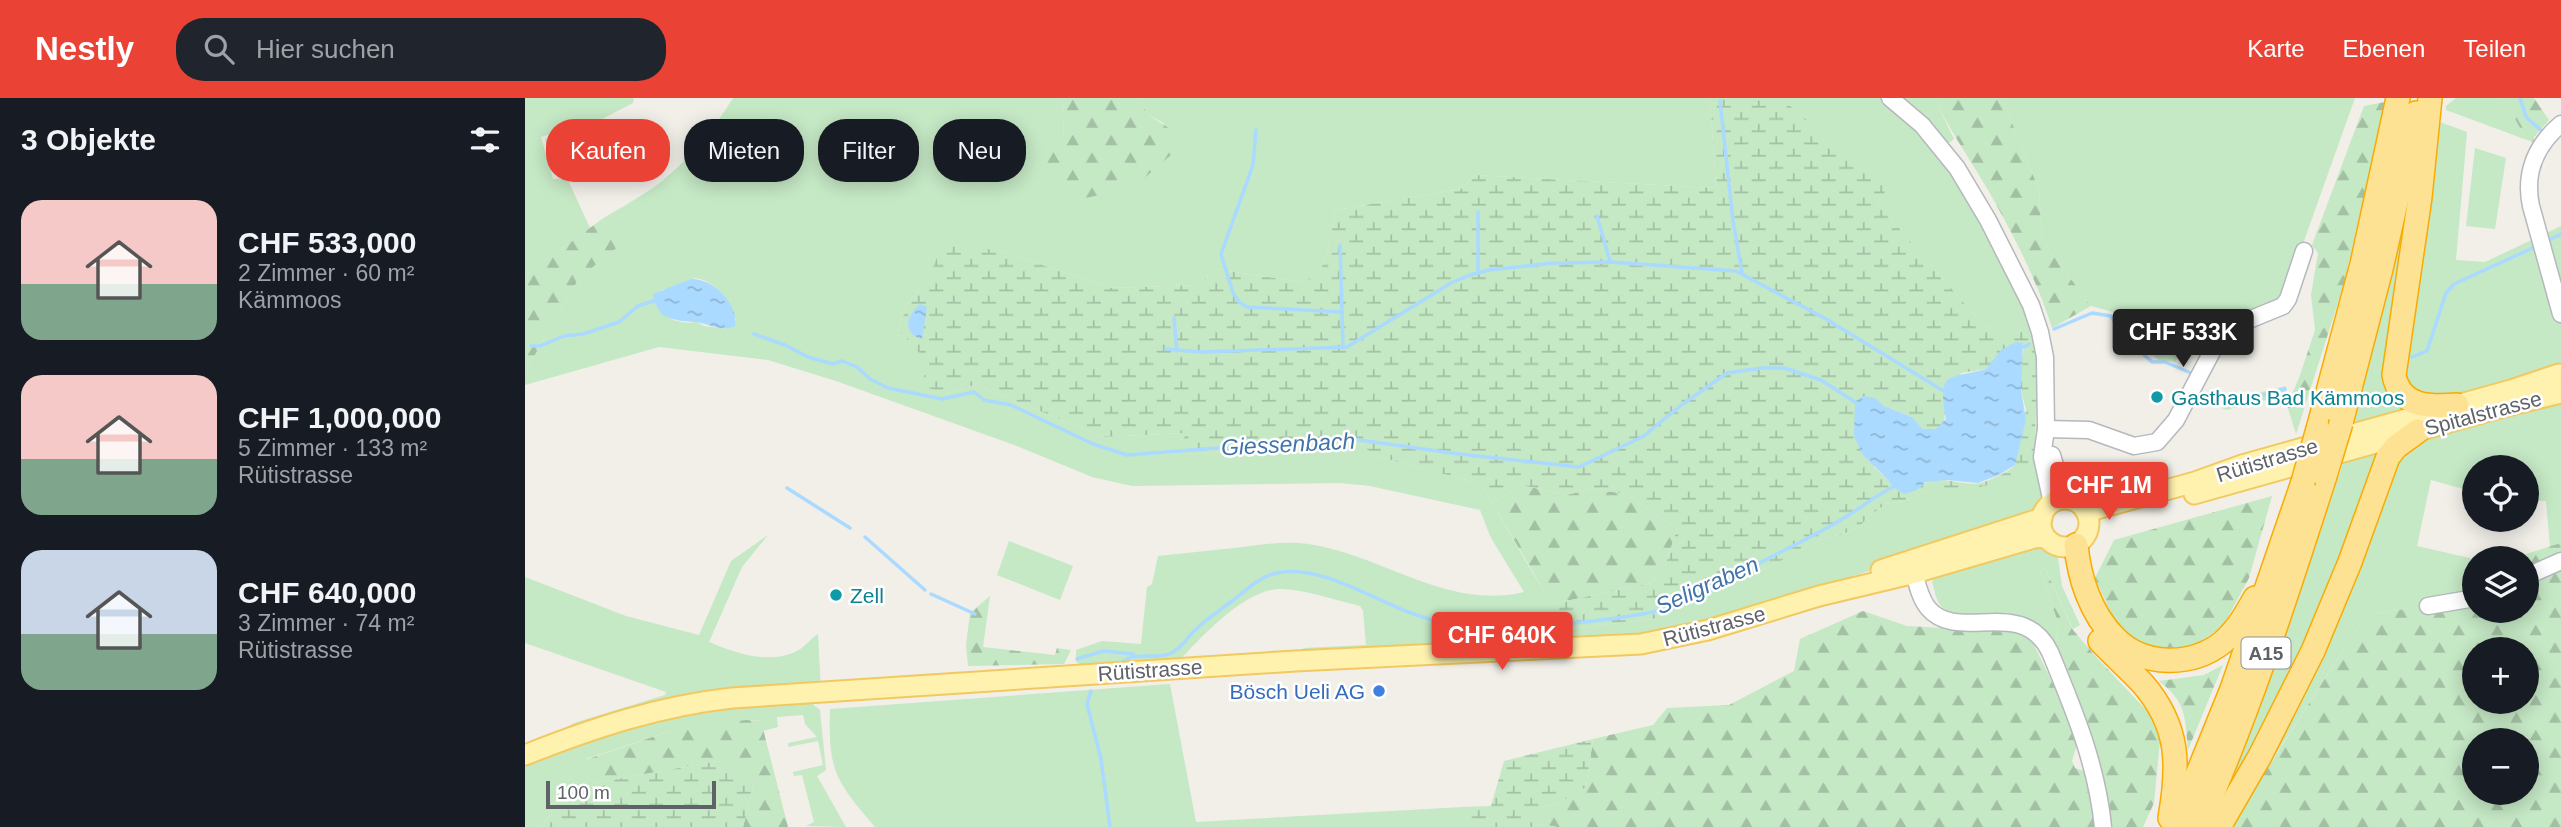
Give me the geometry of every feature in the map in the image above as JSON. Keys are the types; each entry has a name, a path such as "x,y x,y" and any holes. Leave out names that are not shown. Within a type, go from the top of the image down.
{"highway":[{"name":"A15","path":"2176,827 2232,689 2303,482 2362,264 2398,98"},
{"name":"A15","path":"2198,827 2256,682 2325,476 2381,269 2419,98"},
{"path":"2430,98 2418,211 2394,377 2400,391 2413,402 2428,407 2457,405"},
{"path":"2219,827 2260,756 2313,651 2350,562 2388,457 2410,428"},
{"path":"2056,525 2106,627 2116,639 2133,651 2153,659 2168,661 2189,659 2204,653 2230,635 2249,608 2284,539"},
{"path":"2056,525 2072,592 2083,617 2107,648 2150,694 2169,725 2175,752 2176,775 2169,827"}],"main road":[{"name":"Spitalstrasse","path":"2410,428 2457,405 2560,379"},
{"name":"Spitalstrasse","path":"2410,428 2535,398 2560,379"},
{"name":"Rütistrasse","path":"2088,518 2410,428"},
{"path":"2077,503 2088,518 2085,536 2056,525 2077,503"},
{"name":"Rütistrasse","path":"525,755 655,710 715,700 1282,662 1630,646 1708,630 1913,566 2034,538 2056,525"}],"street":[{"path":"1890,98 1922,125 1957,168 1989,220 2026,293 2043,343 2046,429 2056,525"},
{"path":"2560,125 2543,141 2532,165 2529,191 2540,237 2558,291 2561,314"},
{"path":"2046,429 2089,430 2134,446 2157,442 2176,420 2217,342 2225,333 2242,322 2277,310 2286,303 2304,251"},
{"path":"2539,571 2561,561"},
{"path":"1913,566 1926,605 1942,618 2018,624 2032,629 2043,639 2089,751 2098,788 2103,827"},
{"path":"2428,606 2462,600"}],"green space":[{"path":"525,98 634,98 633,103 601,119 546,119 546,135 541,137 546,154 546,182 569,182 590,228 525,276"},
{"path":"733,98 1062,98 1064,138 1165,124 1149,115 1136,98 1710,98 1716,188 1475,175 1461,189 1336,210 1326,257 1318,275 1300,282 1216,269 1198,285 1111,288 1000,251 930,275 908,304 898,329 923,356 946,393 975,385 1104,437 1185,433 1186,455 1357,442 1376,456 1481,484 1568,629 1653,619 1769,567 1827,537 1841,535 1859,527 1886,504 1903,501 1933,489 1972,489 2037,457 2045,498 2038,513 1778,602 1641,639 1304,652 1303,648 1366,645 1363,611 1360,606 1296,590 1278,589 1265,592 1237,606 1178,662 1080,665 1076,661 1076,650 1102,641 1141,644 1147,587 1152,584 1158,556 1300,543 1362,558 1415,579 1468,594 1496,596 1524,592 1491,538 1480,510 1370,486 1340,483 1132,486 1092,477 1017,446 836,381 768,360 659,347 525,385 525,372 579,278 618,246 602,219 661,182 670,182 670,174 684,161 684,182 804,182 804,119 719,119","holes":["695,278 710,283 726,299 736,320 725,329 704,326 697,322 673,320 656,305 661,290"]},
{"path":"1062,98 1136,98 1149,115 1173,131 1171,155 1134,187 1077,200 1034,168 1064,138"},
{"path":"1710,98 1743,98 1790,106 1888,188 1877,203 1982,324 2007,331 2030,320 2038,363 2037,457 2011,479 1972,489 1933,489 1903,501 1886,504 1859,527 1841,535 1827,537 1769,567 1653,619 1568,629 1552,604 1651,583 1664,570 1677,529 1627,494 1591,489 1566,495 1522,485 1492,503 1481,484 1376,456 1357,442 1186,455 1184,433 1104,437 975,385 946,393 925,387 922,356 898,329 908,304 930,275 943,242 1000,251 1111,288 1198,285 1216,269 1300,282 1318,275 1326,257 1336,210 1461,189 1475,175 1716,188","holes":["2008,346 2024,347 2021,390 2026,410 2015,465 2012,468 1980,483 1938,480 1923,484 1917,490 1893,487 1874,467 1874,398 1884,406 1912,417 1923,429 1937,429 1944,423 1945,411 1961,373 1986,369"]},
{"path":"1743,98 1882,98 1906,117 1964,188 2030,320 2007,331 1982,324 1877,203 1887,188"},
{"path":"1890,98 1944,98 1938,106 1954,139 1942,148"},
{"path":"1944,98 2002,98 2039,190 2042,240 2091,306 2052,328 2032,275 2015,240 1938,106"},
{"path":"2002,98 2355,98 2283,300 2247,316 2230,314 2205,343 2182,331 2178,337 2186,342 2175,362 2158,360 2113,312 2091,306 2042,240 2039,190"},
{"path":"2456,98 2503,98 2527,140 2446,110 2446,106"},
{"path":"2503,98 2534,98 2549,120 2534,137 2533,142 2527,140"},
{"path":"2385,102 2344,284 2296,434 2287,405 2315,330 2311,295 2318,253 2312,245 2364,106"},
{"path":"2437,121 2467,132 2456,260 2485,262 2561,226 2561,543 2550,547 2546,501 2539,501 2539,455 2462,455 2462,489 2431,480 2417,546 2462,556 2462,600 2374,614 2360,624 2237,815 2232,780 2341,470 2407,211"},
{"path":"2475,148 2506,158 2495,229 2466,226"},
{"path":"602,219 619,246 579,278 525,372 525,276"},
{"path":"2286,386 2286,395 2226,410 2222,408 2225,394 2254,394"},
{"path":"1522,485 1566,495 1591,489 1627,494 1677,529 1664,570 1651,583 1552,604 1492,503"},
{"path":"2272,496 2249,578 2223,626 2194,646 2165,651 2136,640 2116,624 2095,578 2114,540"},
{"path":"768,535 742,567 709,642 752,656 775,657 797,651 818,634 821,692 732,698 547,739 574,723 665,695 666,692 525,643 525,577 626,616 699,635 731,561"},
{"path":"1009,541 1073,566 1060,600 997,575"},
{"path":"2561,543 2561,827 2230,827 2360,624 2374,614 2462,600 2462,623 2539,623 2539,550"},
{"path":"2044,544 2058,558 2062,586 2080,625 2073,629 2045,568 2040,571 2058,622 2057,646 2040,627 2029,622 2006,616 1954,613 1942,607 1938,601 1932,582 1935,575"},
{"path":"2045,568 2073,630 2149,713 2160,741 2154,803 2143,827 2110,827 2105,782 2092,738 2057,646 2058,622 2040,571"},
{"path":"990,596 983,647 1055,655 1057,648 1071,650 1064,664 968,666 966,645 970,613"},
{"path":"1863,611 1907,626 2014,632 2030,637 2079,737 2072,761 2075,768 2090,773 2098,827 1557,827 1540,824 1536,814 1543,807 1559,803 1586,787 1593,739 1653,725 1667,708 1729,705 1794,671 1800,639"},
{"path":"2223,665 2188,750 2183,711 2175,696 2159,681 2204,675"},
{"path":"1170,684 1196,822 1463,807 1463,827 875,827 843,786 833,762 830,709"},
{"path":"810,702 820,710 826,770 817,776 846,827 806,826 814,822 802,775 794,776 793,772 823,765 818,741 788,747 788,743 817,737 805,724 803,715 777,717 778,727 763,731 761,721 751,720 670,731 586,759 595,783 564,796 541,827 525,827 525,762 620,726 716,706"},
{"path":"746,720 761,721 788,827 743,827 755,781 718,761 595,783 585,760 670,731"},
{"path":"1593,739 1586,787 1559,803 1543,807 1537,814 1540,824 1557,827 1463,827 1463,807 1491,806 1504,761"},
{"path":"718,761 755,781 743,827 541,827 564,796 595,783"}],"water":[{"path":"691,279 708,283 723,294 733,309 735,326 719,328 661,314 653,294"},
{"path":"920,304 927,307 922,339 911,333 908,323"},
{"path":"2016,342 2023,343 2021,390 2026,420 2015,465 1978,483 1947,480 1926,482 1917,490 1904,494 1893,487 1862,454 1854,436 1855,402 1863,396 1875,398 1884,406 1912,417 1923,429 1936,429 1946,419 1943,392 1948,380 1986,369 2001,350"}],"waterway":[{"path":"2520,98 2526,117 2543,132"},
{"path":"1720,101 1733,221 1742,273"},
{"path":"1256,130 1253,165 1221,254 1233,293 1240,303 1247,307 1342,312 1343,348"},
{"path":"1478,212 1478,273"},
{"path":"1597,216 1610,261"},
{"name":"Giessenbach","path":"2547,241 2561,234"},
{"path":"1340,245 1342,312"},
{"name":"Giessenbach","path":"2412,357 2427,351 2446,293 2454,284 2537,246"},
{"path":"1166,349 1201,352 1347,347 1451,283 1470,275 1489,270 1553,263 1610,262 1736,271 1826,319 1942,390"},
{"name":"Giessenbach","path":"531,346 540,346 564,336 583,334 619,322 638,306 654,301"},
{"name":"Giessenbach","path":"2054,329 2092,313 2111,316 2123,336 2152,362 2165,362 2191,373"},
{"path":"1174,318 1177,351"},
{"name":"Giessenbach","path":"754,334 808,357 833,364 842,361 857,367 870,379 888,388 942,399 974,392 984,400 1011,405 1093,444 1127,455 1345,438 1579,467 1644,436 1680,406 1727,373 1784,368 1821,380 1855,402"},
{"name":"Giessenbach","path":"2024,347 2029,344"},
{"name":"Giessenbach","path":"2226,401 2241,401 2285,389"},
{"name":"Seligraben","path":"1121,663 1134,657 1170,654 1203,623 1263,578 1276,573 1296,571 1336,581 1418,616 1460,624 1540,625 1643,614 1676,605 1708,591 1826,529 1893,487"},
{"path":"787,488 850,528"},
{"path":"865,537 925,590"},
{"path":"931,594 975,614"},
{"path":"1077,659 1103,651 1133,654"},
{"name":"Seligraben","path":"1091,691 1087,704 1101,759 1110,827"}],"place":[{"name":"Gasthaus Bad Kämmoos","path":"2157,397"},
{"name":"Zell","path":"836,595"},
{"name":"Bösch Ueli AG","path":"1379,691"}]}
